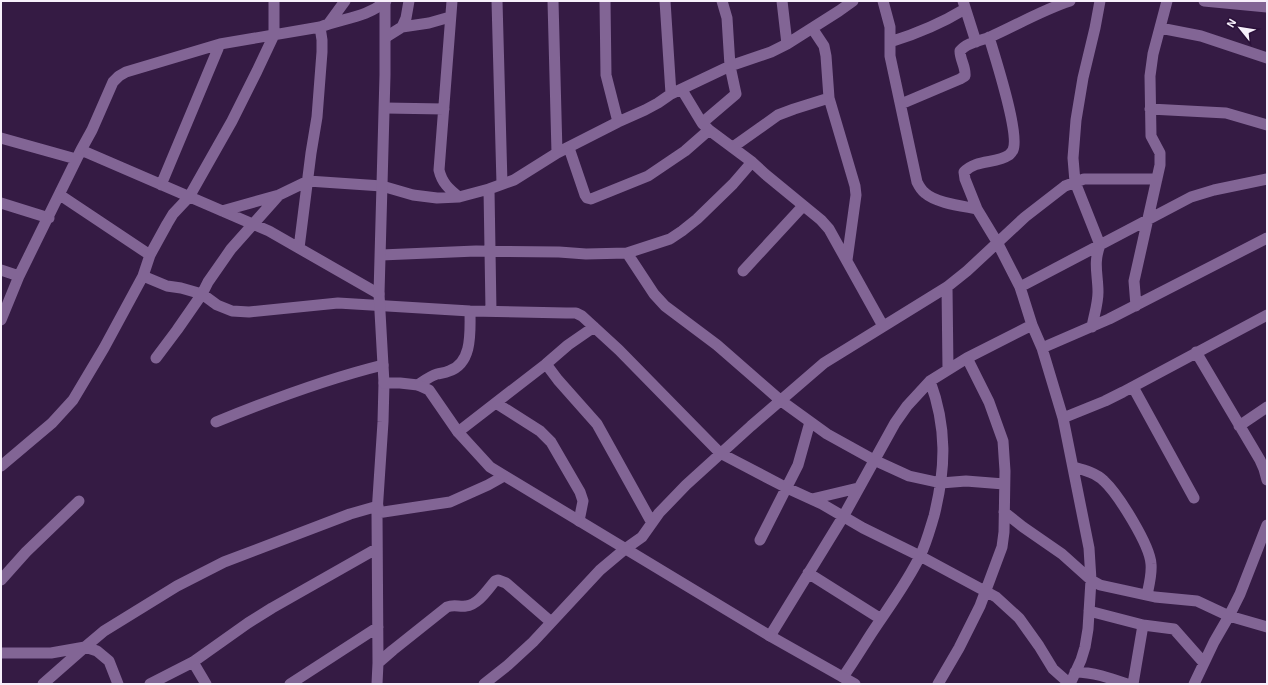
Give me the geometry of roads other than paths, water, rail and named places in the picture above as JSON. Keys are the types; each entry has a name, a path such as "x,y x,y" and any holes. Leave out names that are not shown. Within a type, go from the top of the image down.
{"street":[{"path":"1,466 52,423 73,400 104,348 143,276 150,255 173,214 190,197 232,122 274,34 274,1"},
{"path":"299,248 317,117 322,40 325,25 345,1"},
{"path":"1,320 19,276 49,218 114,82 119,76 136,68 220,44 325,25 354,18 377,8 385,1"},
{"path":"377,684 378,627 376,549 384,383 380,299 385,108 385,1"},
{"path":"402,28 406,18 409,1"},
{"path":"452,1 438,170 441,179 448,188 460,197"},
{"path":"497,1 502,184"},
{"path":"553,1 557,154"},
{"path":"605,1 606,75 618,122"},
{"path":"665,1 671,94"},
{"path":"569,148 585,195 587,198 591,199 648,176 685,151 736,94 730,66 726,18 722,1"},
{"path":"782,1 787,44"},
{"path":"222,211 279,194 308,181 382,186 413,194 437,198 460,197 489,189 514,180 557,154 618,122 645,110 671,94 730,66 765,54 787,44 839,12 853,1"},
{"path":"883,1 890,27 890,56 917,182 923,192 931,198 963,207 977,209"},
{"path":"901,104 965,76 966,71 960,55 960,52 964,47 1070,1"},
{"path":"1092,327 1098,295 1096,260 1100,245 1075,182 1073,158 1076,120 1083,78 1100,1"},
{"path":"1136,306 1134,281 1160,165 1160,153 1151,136 1150,76 1153,54 1167,1"},
{"path":"1204,1 1267,7"},
{"path":"890,42 922,31 956,15 964,5"},
{"path":"964,5 976,42"},
{"path":"386,37 402,28 450,17"},
{"path":"812,28 824,46 829,98 856,190 856,200 847,260"},
{"path":"1160,28 1201,36 1267,58"},
{"path":"143,276 167,286 202,294 217,305 232,310 249,312 380,299 470,311 576,314 587,320 619,350 720,453 787,488 812,499 863,528 986,590 1002,602 1019,618 1053,669 1070,684 1085,647 1091,580 1089,548 1063,418 1042,348 1032,325 1020,287 997,242 977,209 964,172 968,168 981,163 1005,157 1014,149 1014,138 1008,100 989,37"},
{"path":"161,185 220,44"},
{"path":"682,90 706,127 752,162 764,174 821,220 829,229 883,326"},
{"path":"733,147 778,115 829,98"},
{"path":"385,108 444,109"},
{"path":"1150,109 1226,113 1267,125"},
{"path":"1,138 79,155 190,197 252,225 269,231 380,299"},
{"path":"381,255 476,251 529,251 608,254 627,253 670,238 682,231 697,219 733,184 752,162"},
{"path":"484,684 533,642 600,570 642,537 667,503 720,453 824,363 947,287 979,260 997,242 1065,186 1084,179 1157,180"},
{"path":"1020,287 1191,197 1267,179"},
{"path":"489,189 491,311"},
{"path":"156,358 202,294 204,288 224,259 279,194"},
{"path":"60,195 150,255"},
{"path":"1,203 49,218"},
{"path":"743,271 803,206"},
{"path":"1042,348 1092,327 1136,306 1267,238"},
{"path":"627,253 654,294 665,306 717,345 780,400 827,434 874,460 908,476 941,483 966,481 1004,484"},
{"path":"1,270 19,276"},
{"path":"947,287 948,370"},
{"path":"418,385 436,374 450,371 458,366 464,358 469,348 471,337 470,311"},
{"path":"1063,418 1105,401 1133,387 1267,315"},
{"path":"770,636 843,517 874,460 907,406 930,381 967,358 1032,325"},
{"path":"458,432 546,364 568,345 594,327"},
{"path":"1196,352 1260,460 1267,480"},
{"path":"937,683 972,624 1002,547 1004,532 1005,455 1003,441 989,402 967,358"},
{"path":"546,364 558,380 597,424 652,523"},
{"path":"216,422 307,387 383,366"},
{"path":"843,677 920,556 930,528 941,483 943,462 940,409 930,381"},
{"path":"384,383 418,385 429,390 458,432 490,467 770,636 855,684"},
{"path":"1133,387 1194,498"},
{"path":"496,403 540,431 551,442 580,492 583,501 579,521"},
{"path":"1240,426 1267,407"},
{"path":"760,540 798,465 810,422"},
{"path":"488,485 490,467"},
{"path":"1073,467 1090,472 1104,482 1116,496 1133,521 1148,552 1151,563 1151,576 1146,595"},
{"path":"43,684 104,631 177,586 224,562 350,514 450,502 504,476"},
{"path":"812,499 858,488"},
{"path":"1,580 26,552 79,500"},
{"path":"1004,512 1062,554 1091,580 1104,586 1146,595 1197,601 1229,616 1267,627"},
{"path":"1194,684 1214,642 1229,616 1267,525"},
{"path":"150,684 192,662 272,608 376,549"},
{"path":"808,573 881,619"},
{"path":"378,663 448,607 452,605 464,606 472,604 495,581 498,580 506,583 551,622"},
{"path":"1089,611 1143,625 1174,630 1204,663"},
{"path":"1133,684 1143,625"},
{"path":"290,684 378,627"},
{"path":"1,653 51,654 85,647 98,651 109,660 118,684"},
{"path":"192,662 206,684"},
{"path":"1075,672 1109,677 1127,684"}]}
